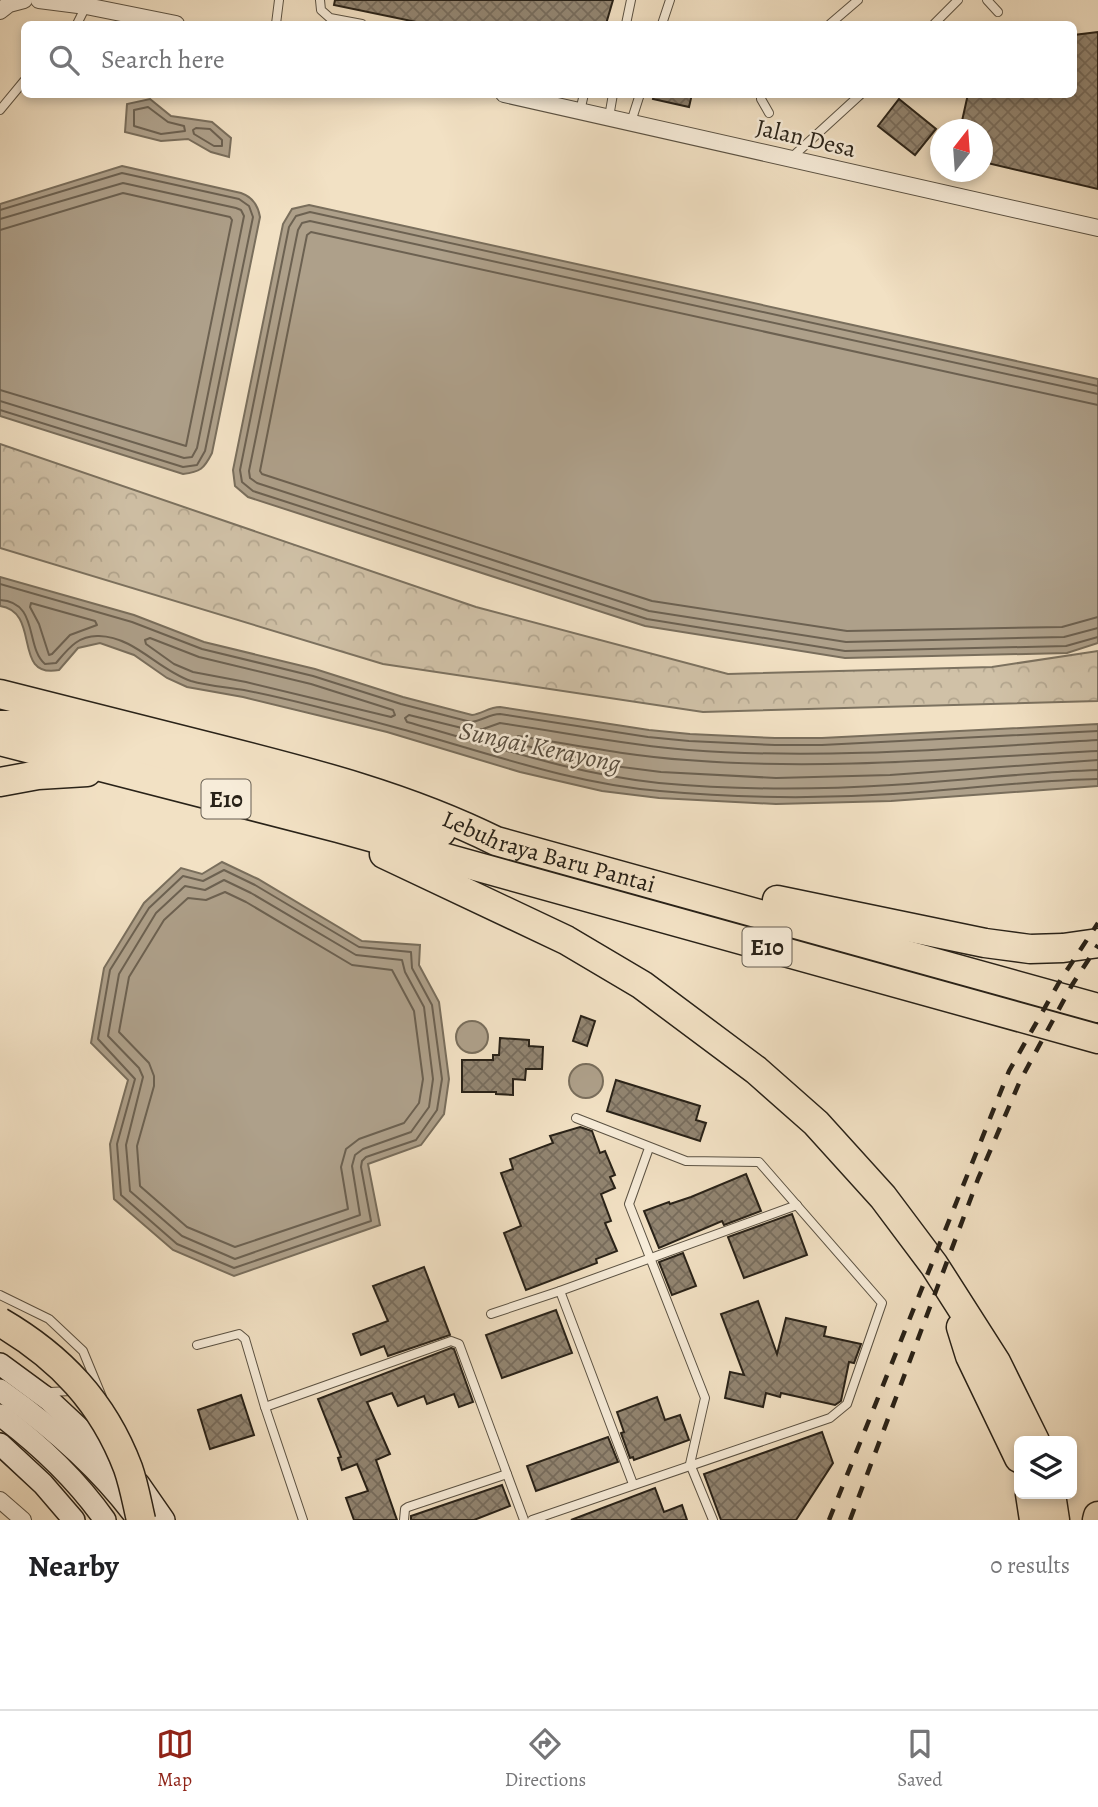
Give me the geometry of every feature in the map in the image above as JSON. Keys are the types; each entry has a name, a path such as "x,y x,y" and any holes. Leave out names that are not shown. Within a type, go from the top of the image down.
{"highway":[{"name":"Lebuhraya Baru Pantai","path":"0,694 372,790 450,818 495,841 1089,1005"},
{"path":"0,725 45,728 456,836 495,841"},
{"name":"E10","path":"0,741 338,828 1098,1039"},
{"path":"0,782 38,775 114,771"},
{"path":"338,828 391,858 566,940 642,985 755,1070 816,1123 883,1198 949,1289 996,1363 1032,1436"},
{"path":"684,893 732,890 985,943 1052,948 1098,943"},
{"path":"949,1289 970,1356 1014,1448"},
{"path":"0,1322 32,1340 60,1364 90,1398 108,1424 128,1469 140,1520"},
{"path":"1031,1499 1034,1520"},
{"path":"1052,1499 1055,1520"}],"main road":[{"path":"0,1364 59,1409 139,1484 164,1520"},
{"path":"0,1390 55,1432 103,1478 140,1520"},
{"path":"0,1415 56,1462 89,1497 105,1520"},
{"path":"0,1444 43,1484 74,1520"}],"street":[{"path":"0,11 18,0 24,0"},
{"path":"39,0 161,21"},
{"name":"Jalan Desa","path":"522,98 1098,228"},
{"path":"0,1500 23,1520"}],"lane":[{"path":"276,21 279,0"},
{"path":"320,0 321,10 330,18 346,21"},
{"path":"627,21 631,0"},
{"path":"663,21 670,0"},
{"path":"834,21 858,0"},
{"path":"937,21 958,0"},
{"path":"987,0 998,12"},
{"path":"78,21 86,6"},
{"path":"0,110 21,84"},
{"path":"580,111 583,98"},
{"path":"609,117 613,98"},
{"path":"631,122 639,98"},
{"path":"761,98 769,113"},
{"path":"791,158 857,98"},
{"path":"532,1520 830,1418 847,1404 882,1303 759,1162 686,1161 576,1118"},
{"path":"649,1148 629,1204 705,1398 690,1464 713,1520"},
{"path":"491,1314 797,1205"},
{"path":"560,1291 633,1484"},
{"path":"0,1295 49,1319 83,1350 139,1484"},
{"path":"197,1345 239,1334 245,1339 303,1520"},
{"path":"265,1407 451,1341 459,1344 524,1520"},
{"path":"21,1378 50,1392 71,1391 85,1376 88,1365"},
{"path":"404,1520 405,1509 408,1507 507,1474"}],"green space":[{"path":"0,444 476,607 728,674 992,667 1098,651 1098,701 703,712 383,664 0,548"}],"water":[{"path":"150,99 171,116 212,122 231,138 229,157 211,152 188,139 161,141 125,132 127,104"},
{"path":"122,166 241,193 252,199 260,217 212,453 204,466 194,472 183,474 0,416 0,204"},
{"path":"309,205 1098,379 1098,643 1067,653 845,658 645,626 248,497 235,486 233,470 283,224 292,209"},
{"name":"Sungai Kerayong","path":"0,577 134,615 204,642 315,669 403,697 472,715 500,707 649,730 775,738 1098,724 1098,786 891,801 776,804 659,798 602,791 520,772 387,732 243,697 187,687 167,678 134,655 100,643 78,648 59,670 44,670 35,665 30,655 20,620 13,611 0,606"},
{"path":"222,862 258,879 362,941 420,945 419,965 439,1002 449,1079 444,1114 421,1145 368,1164 380,1225 234,1276 173,1250 114,1199 110,1144 128,1080 91,1043 104,968 144,903 181,868 202,874"},
{"path":"472,1021 483,1026 488,1037 483,1048 472,1053 461,1048 456,1037 461,1026"},
{"path":"586,1064 598,1069 603,1081 598,1093 586,1098 574,1093 569,1081 574,1069"}],"building":[{"path":"335,0 613,0 607,21 411,21 334,5"},
{"path":"1098,32 1098,189 993,164 993,119 962,119 967,98 1077,98 1077,35"},
{"path":"653,98 691,98 689,107"},
{"path":"899,99 930,124 930,136 915,155 878,126"},
{"path":"581,1016 595,1021 587,1046 573,1041"},
{"path":"500,1038 529,1040 529,1046 543,1047 542,1069 526,1069 525,1080 513,1079 513,1095 462,1092 462,1060 493,1060 493,1055 499,1055"},
{"path":"616,1080 700,1106 696,1120 706,1123 700,1141 607,1111"},
{"path":"580,1127 592,1131 600,1153 605,1151 615,1175 610,1177 615,1188 601,1194 611,1221 605,1223 617,1251 596,1259 597,1263 526,1290 504,1233 521,1226 501,1173 513,1169 510,1159 553,1143 550,1136"},
{"path":"746,1174 761,1211 724,1225 722,1221 659,1248 644,1211 691,1197"},
{"path":"792,1214 807,1255 744,1278 728,1237"},
{"path":"683,1253 696,1286 672,1295 659,1262"},
{"path":"424,1267 450,1335 388,1356 384,1346 361,1355 353,1334 388,1321 373,1286"},
{"path":"758,1301 777,1354 786,1318 826,1327 824,1336 861,1344 854,1363 849,1362 841,1401 835,1405 781,1393 780,1397 766,1393 763,1407 725,1398 730,1372 744,1375 721,1314"},
{"path":"556,1310 572,1353 502,1378 486,1335"},
{"path":"454,1349 473,1402 459,1407 454,1394 427,1404 424,1396 398,1406 392,1393 367,1402 390,1454 376,1460 397,1520 354,1520 346,1498 368,1491 357,1464 342,1470 338,1458 341,1457 318,1399"},
{"path":"241,1395 254,1435 210,1449 198,1410"},
{"path":"657,1397 665,1420 680,1415 689,1440 634,1460 633,1457 630,1458 621,1433 624,1432 617,1412"},
{"path":"822,1432 833,1463 796,1520 721,1520 704,1474"},
{"path":"608,1437 618,1462 536,1491 527,1466"},
{"path":"502,1485 510,1506 474,1520 411,1520 411,1516"},
{"path":"655,1488 664,1512 682,1505 687,1520 571,1520"}],"railway":[{"path":"829,1520 1009,1071 1061,979 1098,923"},
{"path":"850,1520 978,1179 1020,1081 1072,985 1098,945"}]}
